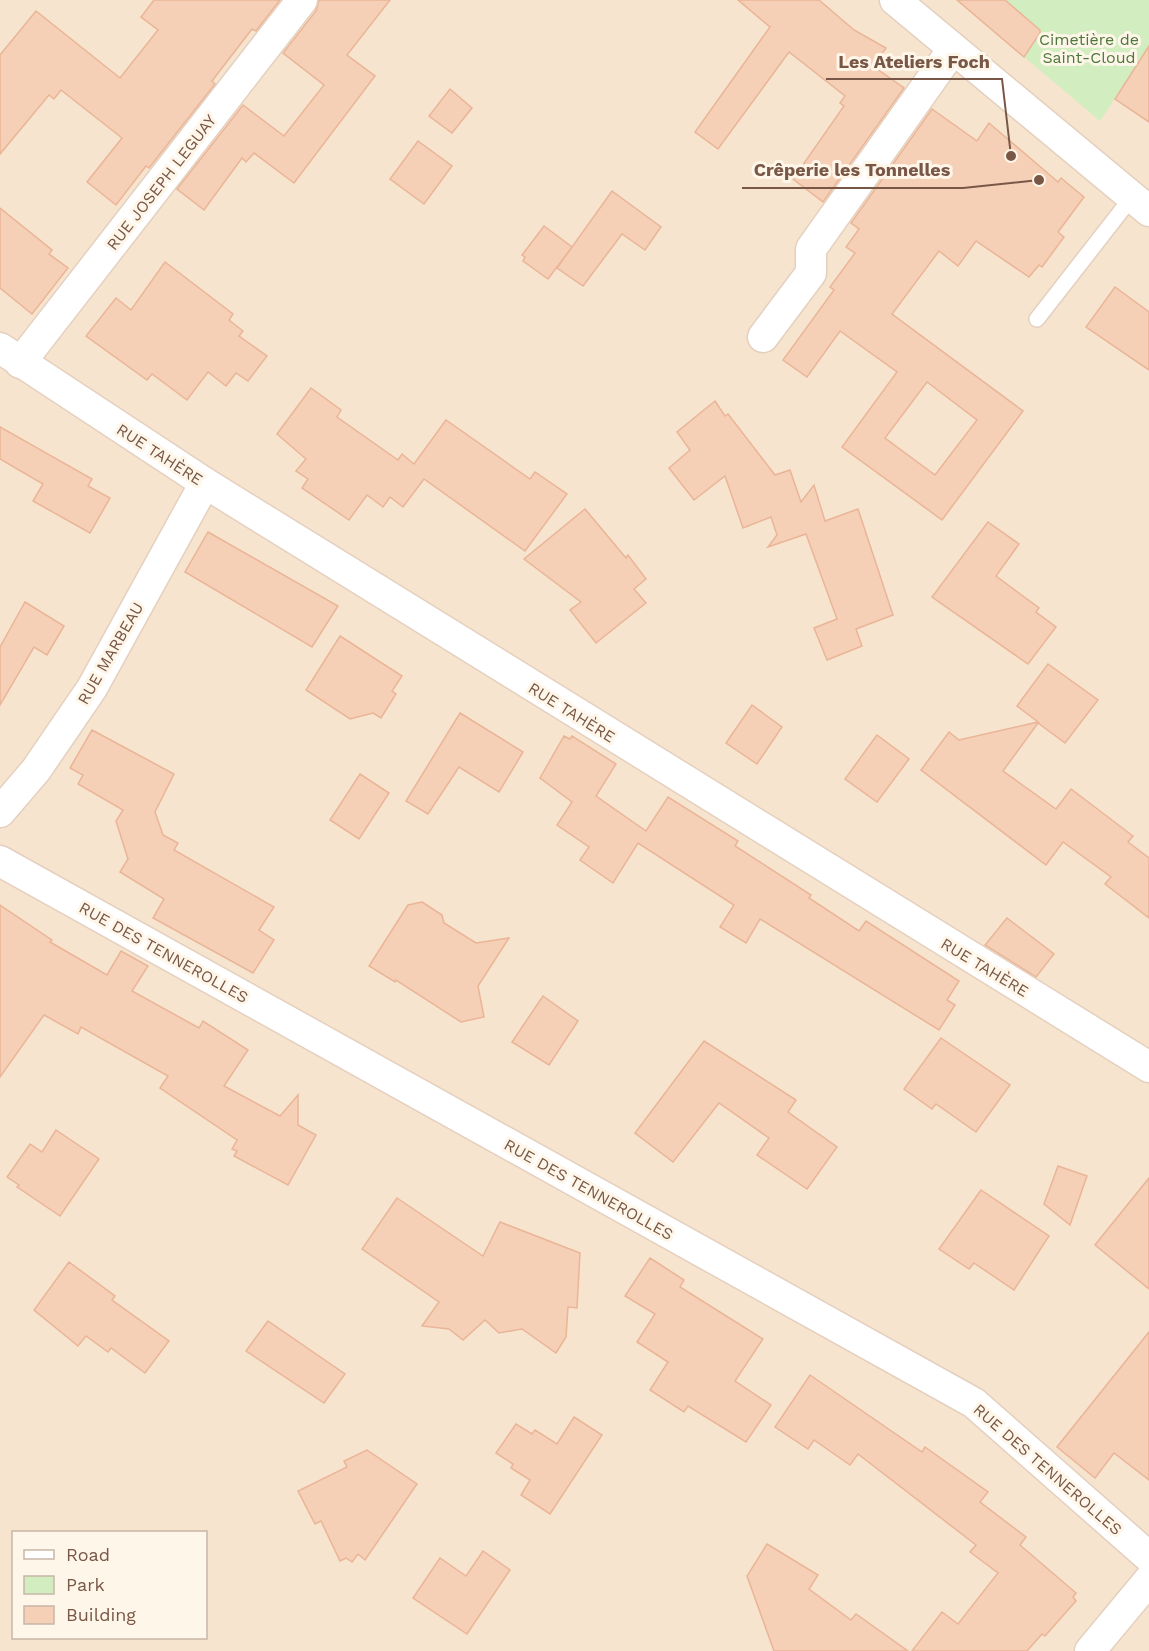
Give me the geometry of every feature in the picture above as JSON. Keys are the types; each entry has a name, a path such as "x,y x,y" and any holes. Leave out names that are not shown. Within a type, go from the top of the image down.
{"street":[{"name":"RUE JOSEPH LEGUAY","path":"10,355 302,0"},
{"path":"895,0 1140,204"},
{"path":"763,337 811,273 811,249 953,49"},
{"name":"RUE TAHÈRE","path":"10,355 205,483 1149,1067"},
{"name":"RUE MARBEAU","path":"0,812 36,770 92,688 205,483"},
{"name":"RUE DES TENNEROLLES","path":"0,861 974,1403 1149,1557"},
{"path":"1090,1651 1149,1580"}],"lane":[{"path":"1037,319 1140,204"}],"shaded area":[{"path":"0,0 1149,0 1149,1651 0,1651"}],"green space":[{"name":"Cimetière de Saint-Cloud","path":"957,0 1149,0 1149,46 1100,121"}],"building":[{"path":"154,0 280,0 256,31 252,29 212,81 215,84 149,168 146,166 116,205 87,182 122,138 61,90 54,99 49,95 0,154 0,55 36,11 120,78 158,30 141,17"},
{"path":"319,0 390,0 347,55 375,76 294,183 254,153 246,162 242,158 204,210 177,189 243,105 284,136 324,85 283,53 316,11"},
{"path":"738,0 819,0 854,30 886,48 873,66 904,88 823,202 793,179 844,106 840,103 845,96 789,52 718,149 695,132 770,27"},
{"path":"957,0 1005,0 1040,30 1040,33 1024,57"},
{"path":"1149,46 1149,122 1115,99"},
{"path":"450,89 472,108 452,133 429,116"},
{"path":"932,109 977,141 989,123 1058,182 1061,178 1084,197 1058,232 1064,237 1042,267 1039,265 1029,277 976,241 958,266 939,251 892,314 1023,411 942,520 842,447 897,372 840,331 807,377 783,360 834,290 830,287 855,253 846,247 859,229 851,223","holes":["927,382 977,420 935,475 885,438"]},
{"path":"418,141 452,166 424,204 390,179"},
{"path":"612,191 661,227 645,250 622,234 583,286 557,268"},
{"path":"0,208 52,250 49,254 68,268 32,314 0,288"},
{"path":"544,226 572,247 548,279 523,261 525,257 522,255"},
{"path":"165,262 233,314 229,320 243,331 239,336 267,356 248,381 236,373 226,386 208,372 187,400 152,374 147,380 86,336 116,298 131,310"},
{"path":"1115,287 1149,312 1149,370 1086,327"},
{"path":"311,388 341,410 337,417 398,460 402,454 414,464 446,420 530,479 535,472 567,494 525,551 424,479 403,507 390,497 383,507 367,495 349,520 302,488 308,479 296,471 306,459 277,434"},
{"path":"715,401 725,416 728,414 775,475 790,470 801,502 814,485 825,521 858,509 893,615 856,629 862,646 827,660 814,628 837,619 806,534 768,547 777,535 771,517 743,528 725,476 694,500 669,468 690,450 677,432"},
{"path":"0,427 92,479 88,486 110,498 90,533 33,501 43,484 0,459"},
{"path":"585,509 626,558 628,555 646,579 634,589 646,603 596,643 570,610 581,602 524,559"},
{"path":"988,522 1019,544 996,576 1039,608 1036,612 1056,627 1028,664 932,597"},
{"path":"208,532 338,606 312,647 185,572"},
{"path":"25,602 64,626 47,655 34,647 0,705 0,647"},
{"path":"340,636 402,676 392,691 396,694 381,718 373,713 350,719 306,690"},
{"path":"1048,664 1098,700 1065,743 1038,723 1003,771 1056,809 1071,789 1133,836 1128,842 1149,858 1149,918 1105,884 1111,877 1063,842 1046,865 921,770 949,732 959,740 1038,722 1017,706"},
{"path":"752,705 782,727 757,764 726,743"},
{"path":"460,713 523,752 499,792 459,767 428,814 406,801"},
{"path":"92,730 174,774 155,812 163,835 178,843 174,850 274,907 259,930 274,940 253,973 153,918 164,899 120,872 128,859 116,821 123,810 78,784 83,775 70,768"},
{"path":"877,735 909,759 877,802 845,779"},
{"path":"564,736 570,739 572,736 616,764 596,796 646,831 668,797 738,841 735,846 811,895 809,898 859,931 866,921 959,981 947,1000 955,1005 939,1030 760,919 746,943 720,927 734,905 638,843 613,883 580,860 589,847 557,825 572,802 540,778"},
{"path":"360,774 389,793 359,839 330,820"},
{"path":"422,902 442,915 444,923 476,943 509,938 478,986 484,1017 461,1022 396,980 395,982 369,966 408,905"},
{"path":"0,905 52,940 50,942 107,975 121,951 148,966 132,991 199,1028 203,1021 248,1050 224,1086 280,1116 298,1095 298,1125 316,1135 288,1185 234,1156 237,1151 232,1149 237,1140 160,1088 168,1076 81,1027 78,1034 44,1015 0,1077"},
{"path":"1007,918 1054,954 1036,977 985,945"},
{"path":"543,996 578,1021 549,1065 512,1042"},
{"path":"941,1038 1010,1085 976,1132 936,1104 932,1109 904,1089"},
{"path":"704,1041 796,1100 788,1112 837,1147 807,1189 757,1155 769,1138 719,1103 673,1162 635,1133"},
{"path":"56,1130 99,1159 60,1216 17,1187 19,1185 7,1177 30,1144 42,1152"},
{"path":"1058,1166 1087,1176 1070,1225 1044,1204"},
{"path":"1149,1178 1149,1289 1095,1245"},
{"path":"981,1190 1049,1236 1014,1290 974,1263 969,1269 939,1249"},
{"path":"397,1198 483,1256 500,1222 580,1253 577,1308 568,1307 566,1337 556,1353 522,1329 499,1333 485,1320 463,1340 449,1329 422,1326 439,1302 362,1249"},
{"path":"650,1258 684,1280 680,1287 763,1339 735,1381 771,1405 746,1442 688,1406 684,1412 650,1390 668,1362 637,1342 655,1314 625,1296"},
{"path":"69,1262 115,1296 112,1300 169,1341 145,1373 111,1348 108,1352 86,1336 78,1346 34,1310"},
{"path":"268,1321 345,1374 324,1403 246,1351"},
{"path":"1149,1332 1149,1480 1114,1453 1095,1478 1057,1447"},
{"path":"810,1375 922,1452 925,1447 988,1492 980,1502 1026,1537 1020,1545 1076,1593 1073,1597 1076,1601 1045,1636 1042,1634 1027,1651 912,1651 942,1612 958,1624 998,1573 970,1552 976,1545 858,1454 850,1465 814,1440 808,1449 775,1427"},
{"path":"574,1417 602,1435 550,1514 521,1495 530,1480 511,1468 513,1464 496,1453 516,1424 532,1434 535,1430 557,1444"},
{"path":"367,1450 417,1484 365,1560 358,1554 352,1562 346,1558 340,1561 321,1521 315,1524 298,1491 347,1467 344,1461"},
{"path":"767,1544 818,1575 809,1589 851,1620 856,1614 908,1651 774,1651 747,1576"},
{"path":"483,1551 510,1570 467,1634 413,1598 440,1558 466,1576"}],"place":[{"name":"Les Ateliers Foch","path":"1011,156"},
{"name":"Crêperie les Tonnelles","path":"1039,180"}]}
